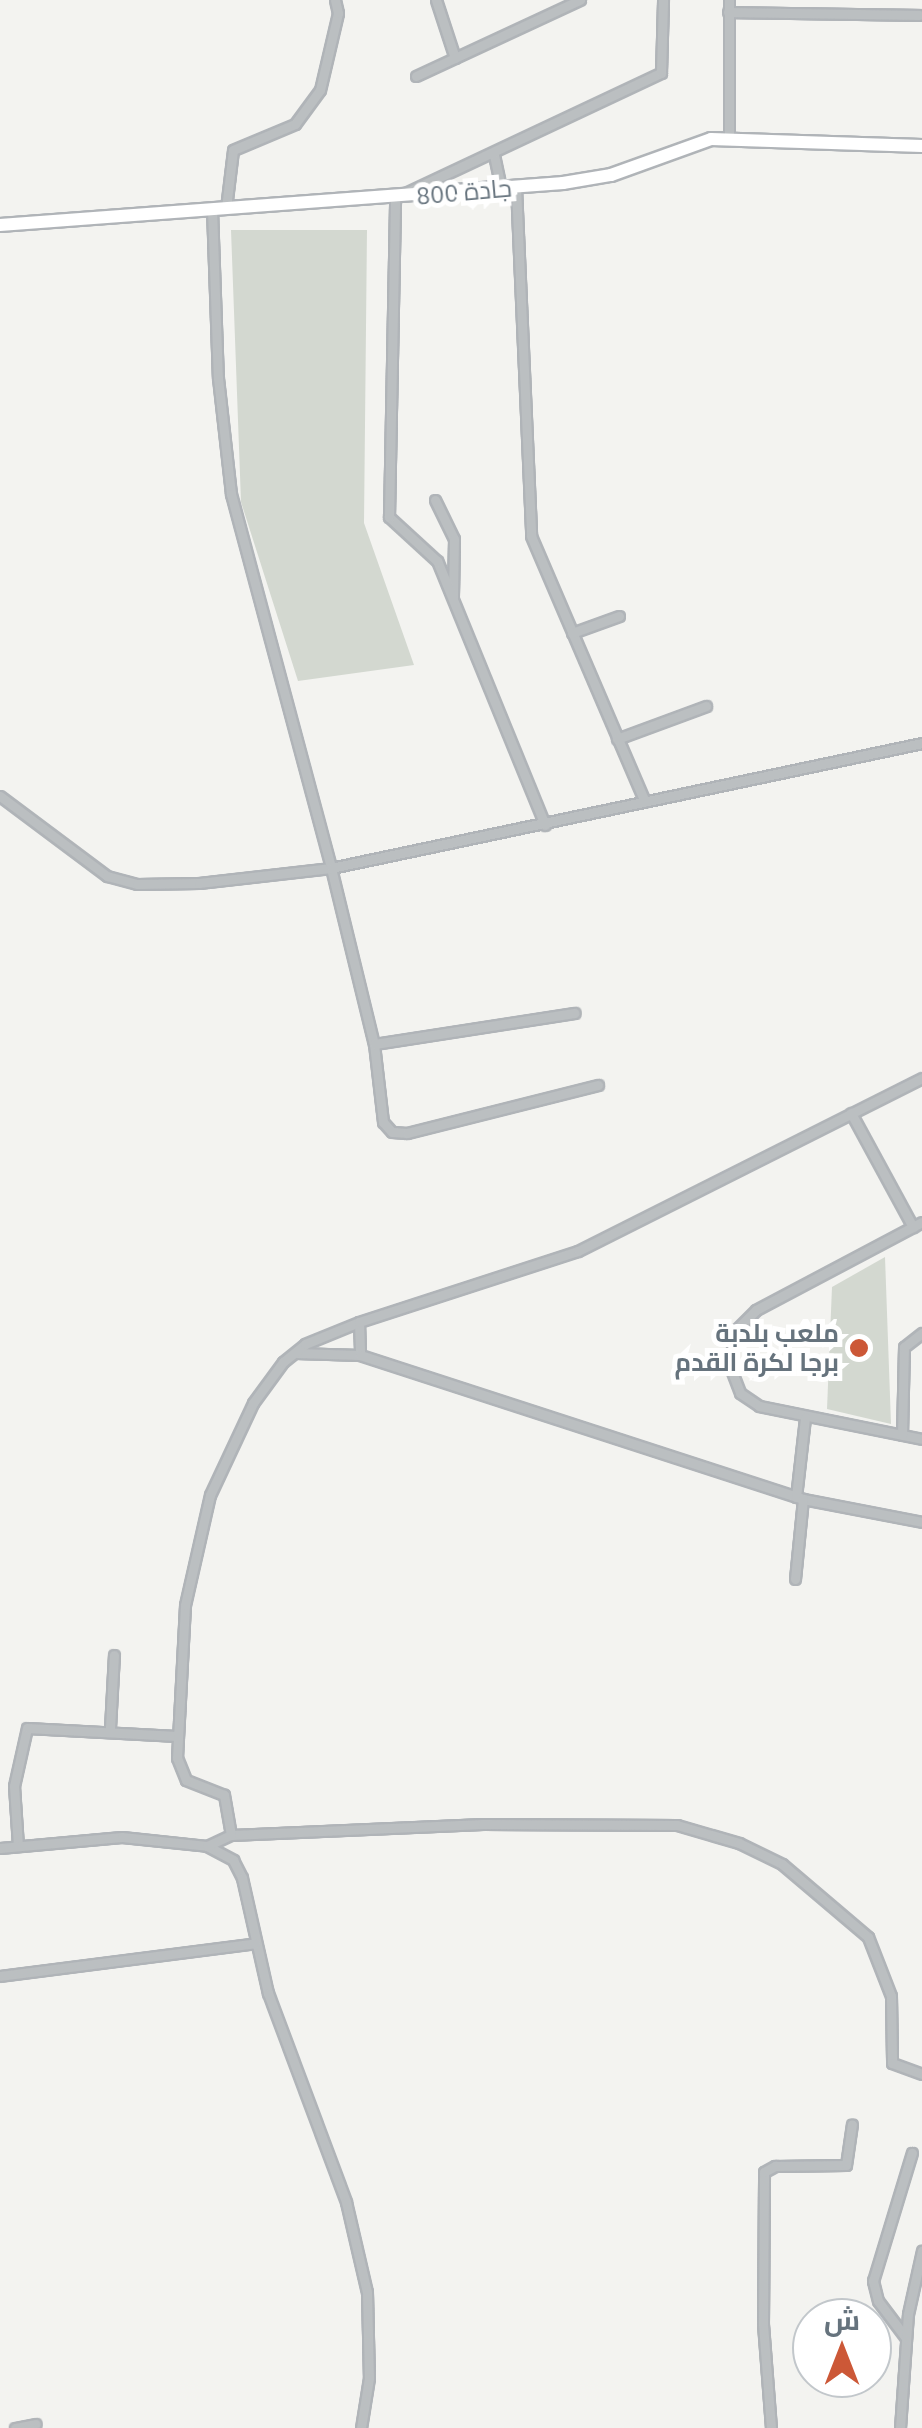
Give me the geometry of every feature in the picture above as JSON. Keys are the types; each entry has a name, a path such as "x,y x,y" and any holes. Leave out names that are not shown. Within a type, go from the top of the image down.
{"main road":[{"name":"جادة 800","path":"0,225 509,188 611,175 684,147 729,139 922,146"}],"street":[{"path":"335,0 338,13 320,90 296,124 234,150 219,208 218,378 230,494 374,1044 383,1122 396,1134 598,1085"},
{"path":"436,0 455,58"},
{"path":"416,76 580,0"},
{"path":"545,824 434,555 389,518 396,198 661,73 663,0"},
{"path":"729,0 729,139"},
{"path":"728,12 919,15"},
{"path":"494,155 509,188 531,536 644,802"},
{"path":"435,500 454,540 453,605"},
{"path":"572,634 619,616"},
{"path":"617,739 706,706"},
{"path":"0,796 62,848 129,883 199,884 331,868 922,743"},
{"path":"374,1044 575,1013"},
{"path":"231,1835 224,1796 183,1776 177,1736 185,1605 210,1495 252,1403 296,1353 359,1322 578,1251 922,1078"},
{"path":"851,1114 917,1225 756,1310 736,1330 730,1364 740,1392 759,1406 922,1438"},
{"path":"359,1322 360,1355"},
{"path":"902,1435 904,1346 922,1333"},
{"path":"296,1353 360,1355 799,1498 922,1522"},
{"path":"795,1579 805,1418"},
{"path":"110,1728 114,1654"},
{"path":"18,1846 14,1786 27,1728 110,1728 177,1736"},
{"path":"207,1846 231,1835 483,1824 677,1825 740,1843 782,1864 868,1936 891,1996 892,2063 922,2074"},
{"path":"0,1848 122,1837 207,1846 238,1869 286,2048 346,2202 364,2274 369,2378 361,2428"},
{"path":"0,1976 256,1943"},
{"path":"770,2428 763,2338 764,2172 770,2166 846,2165 852,2124"},
{"path":"906,2338 883,2310 873,2281 912,2153"},
{"path":"900,2428 906,2338 922,2251"},
{"path":"15,2428 36,2424"}],"shaded area":[{"path":"231,230 367,230 364,523 414,665 298,681 241,502"},
{"name":"ملعب بلدبة برجا لكرة القدم","path":"885,1257 891,1424 827,1409 832,1287"}],"place":[{"name":"ملعب بلدبة برجا لكرة القدم","path":"859,1348"}]}
